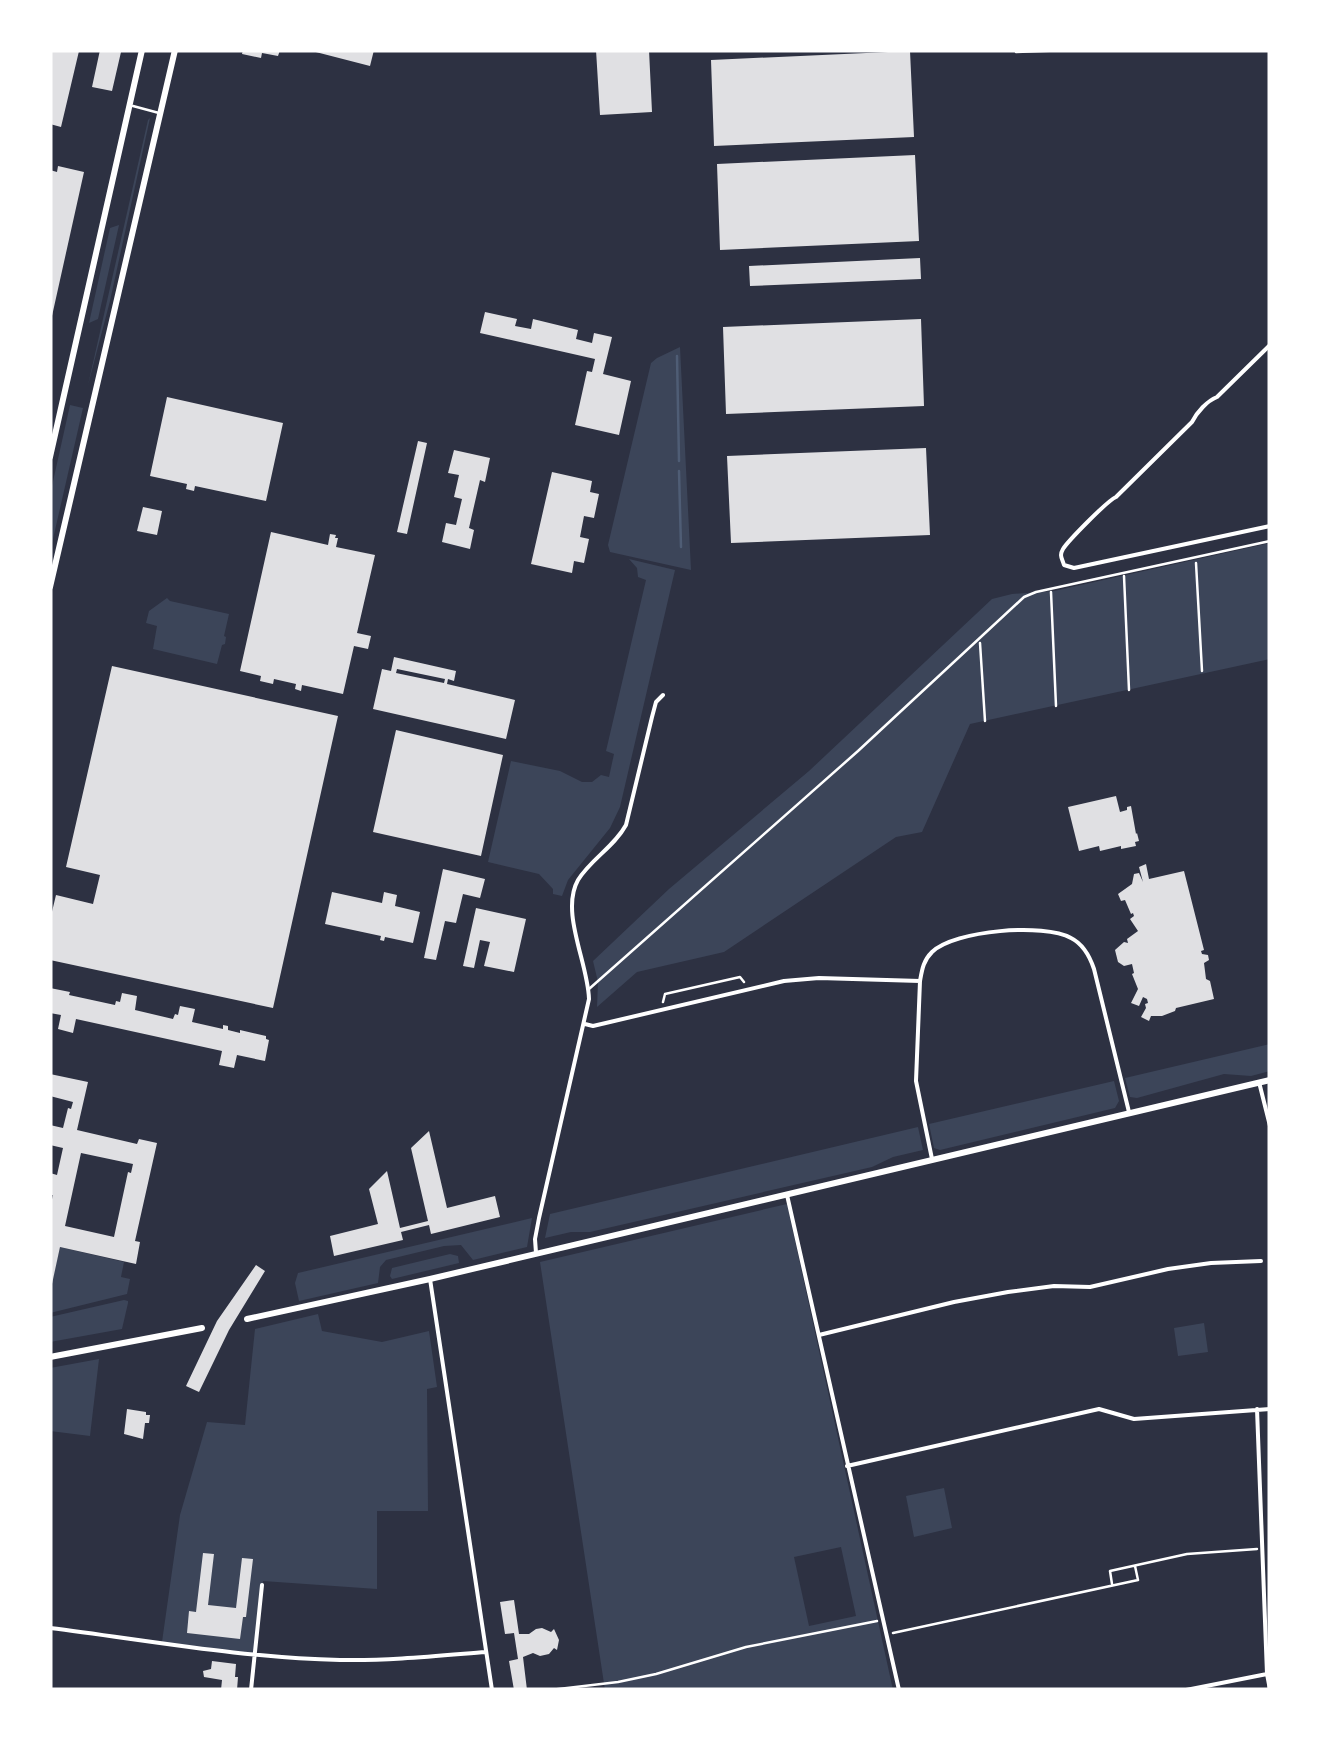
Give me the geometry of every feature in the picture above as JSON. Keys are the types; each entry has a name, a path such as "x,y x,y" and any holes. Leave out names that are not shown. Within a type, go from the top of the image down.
{"main road":[{"path":"50,457 142,50"},
{"path":"50,587 176,50"},
{"path":"247,1319 1270,1080"},
{"path":"50,1356 202,1328"}],"street":[{"path":"1270,345 1093,516 1062,550 1061,558 1064,565 1074,568 1270,526"},
{"path":"536,1254 534,1239 589,989 572,897 584,872 626,825 656,702 663,694"},
{"path":"932,1159 916,1081 922,967 931,953 965,936 1041,931 1069,936 1083,948 1094,970 1128,1112"},
{"path":"584,1024 593,1026 784,981 920,981"},
{"path":"1259,1082 1270,1126"},
{"path":"787,1194 899,1690"},
{"path":"818,1335 954,1302 1054,1286 1090,1287 1211,1263 1261,1261"},
{"path":"430,1279 492,1690"},
{"path":"847,1466 1099,1409 1134,1419 1270,1409"},
{"path":"1257,1410 1270,1685"},
{"path":"251,1690 262,1584"},
{"path":"50,1628 256,1654 337,1660 486,1652"},
{"path":"1186,1690 1267,1674"}],"lane":[{"path":"129,105 161,113"},
{"path":"589,989 858,751 1024,597 1270,540"},
{"path":"1262,1515 1270,1515"}],"path":[{"path":"1016,52 1070,50"},
{"path":"1196,557 1202,671"},
{"path":"1124,573 1129,690"},
{"path":"1051,589 1056,706"},
{"path":"980,638 984,722"},
{"path":"661,1008 666,994 740,977 748,988"},
{"path":"1113,1586 1110,1572 1187,1554 1262,1548"},
{"path":"887,1634 1138,1580 1135,1566"},
{"path":"550,1690 618,1682 746,1647 883,1620"}],"shaded area":[{"path":"148,120 110,301 88,385"},
{"path":"119,225 98,319 89,323 110,228"},
{"path":"680,347 691,570 610,552 608,545 651,363"},
{"path":"70,405 83,408 50,552 50,495"},
{"path":"1270,543 1270,659 970,724 922,832 896,837 724,952 637,972 597,1007 598,982 593,961 669,889 809,771 992,599 1054,591"},
{"path":"629,559 675,570 620,807 610,828 568,880 562,896 553,894 539,874 488,862 511,761 560,771 582,782 592,782 601,775 609,777 614,754 606,751 646,580 638,577 637,568"},
{"path":"167,598 229,614 225,644 217,664 153,649 157,626 146,623 149,611"},
{"path":"1270,1044 1270,1071 1251,1076 1224,1074 1130,1097 1125,1078"},
{"path":"1114,1081 1119,1101 1115,1108 940,1150 934,1148 929,1124"},
{"path":"918,1127 923,1150 872,1167 590,1232 545,1238 550,1214"},
{"path":"787,1204 893,1690 605,1690 540,1262","holes":["841,1547 856,1616 809,1626 794,1557"]},
{"path":"532,1218 527,1247 473,1260 461,1245 444,1246 386,1260 380,1267 378,1283 299,1301 295,1283 298,1273"},
{"path":"60,1247 124,1262 121,1277 130,1279 127,1294 50,1313 50,1291"},
{"path":"450,1254 458,1256 459,1263 392,1279 390,1276 392,1268"},
{"path":"124,1300 128,1303 122,1329 50,1342 50,1317"},
{"path":"318,1314 322,1331 382,1342 429,1331 437,1387 427,1389 428,1511 377,1511 377,1589 263,1581 256,1654 162,1642 180,1515 207,1422 245,1425 255,1329"},
{"path":"1204,1323 1208,1352 1178,1356 1174,1328"},
{"path":"99,1359 90,1436 50,1431 50,1368"},
{"path":"944,1488 952,1528 914,1537 906,1496"}],"building":[{"path":"50,50 79,51 61,127 50,124"},
{"path":"100,50 121,52 112,91 92,87"},
{"path":"243,50 280,50 278,56 262,53 261,58 242,54"},
{"path":"308,50 374,50 370,66"},
{"path":"596,50 649,50 652,112 600,115"},
{"path":"910,51 914,137 714,146 711,60"},
{"path":"915,155 919,241 720,250 717,164"},
{"path":"58,166 84,172 52,316 50,170 57,172"},
{"path":"920,258 921,279 750,286 749,266"},
{"path":"485,312 517,319 515,326 531,329 533,319 578,330 576,339 592,343 594,333 612,337 603,374 631,381 619,435 575,425 587,371 592,372 595,359 480,333"},
{"path":"921,319 924,406 726,414 723,327"},
{"path":"167,397 283,423 266,501 195,486 194,491 186,489 187,484 150,476"},
{"path":"418,441 427,443 407,534 397,532"},
{"path":"926,448 930,535 731,543 727,456"},
{"path":"454,450 490,458 485,482 480,480 469,528 474,530 470,549 442,542 446,523 456,525 462,499 454,497 459,475 448,473"},
{"path":"552,472 592,481 590,492 599,494 594,518 584,516 580,537 589,539 584,563 574,561 572,573 531,564"},
{"path":"143,507 162,511 157,535 137,531"},
{"path":"271,532 328,545 330,534 336,535 336,547 375,555 357,633 371,636 368,649 354,646 343,694 302,685 301,691 295,689 296,684 274,679 273,684 260,681 261,676 240,671"},
{"path":"394,657 456,671 454,681 448,679 447,684 515,700 506,739 373,709 382,669 391,671","holes":["397,669 445,679 444,683 396,673"]},
{"path":"112,666 338,716 273,1008 50,960 50,920 56,895 93,904 100,875 66,867"},
{"path":"396,730 503,755 481,856 373,832"},
{"path":"1116,796 1120,812 1131,806 1139,841 1136,846 1100,851 1099,846 1079,851 1068,807"},
{"path":"1146,864 1149,879 1184,871 1204,950 1201,951 1208,955 1209,960 1204,963 1206,979 1214,999 1151,1016 1149,1021 1141,1017 1147,999 1143,997 1139,1006 1131,1003 1138,989 1132,964 1124,966 1118,962 1115,950 1138,931 1130,919 1133,913 1118,894 1132,884 1134,874 1139,873 1143,882 1139,867"},
{"path":"443,869 485,879 480,898 463,894 456,923 445,921 436,960 424,958"},
{"path":"332,892 382,903 384,892 397,895 395,906 420,912 413,943 385,937 384,941 381,936 325,924"},
{"path":"476,908 526,919 514,972 484,966 490,942 480,940 474,968 463,966"},
{"path":"50,988 115,1005 122,993 137,996 135,1010 173,1019 180,1006 195,1009 192,1022 266,1036 269,1040 265,1061 237,1055 234,1068 219,1065 222,1051 76,1019 73,1033 58,1029 61,1015 50,1013"},
{"path":"50,1074 88,1082 77,1130 137,1144 139,1139 157,1143 135,1241 140,1242 136,1264 60,1247 52,1284 50,1173 57,1175 63,1148 50,1145 50,1125 63,1128 73,1102 50,1096","holes":["81,1153 133,1164 114,1237 65,1226"]},
{"path":"429,1131 447,1208 495,1196 500,1217 431,1234 429,1225 401,1232 403,1240 334,1256 330,1236 378,1224 369,1189 387,1171 400,1228 428,1221 411,1148"},
{"path":"256,1265 265,1271 229,1330 199,1392 186,1386 217,1321"},
{"path":"127,1409 150,1415 143,1439 124,1434"},
{"path":"203,1553 214,1554 208,1605 236,1608 242,1558 253,1559 240,1639 187,1633 189,1611 196,1612"},
{"path":"514,1600 519,1634 554,1629 559,1640 557,1650 554,1648 549,1654 523,1657 527,1690 514,1690 509,1661 518,1659 514,1633 505,1634 500,1602"},
{"path":"212,1661 236,1664 237,1690 221,1690 222,1680 204,1677 203,1671 211,1669"}],"waterway":[{"path":"677,356 679,461"},
{"path":"679,471 681,547"}]}
